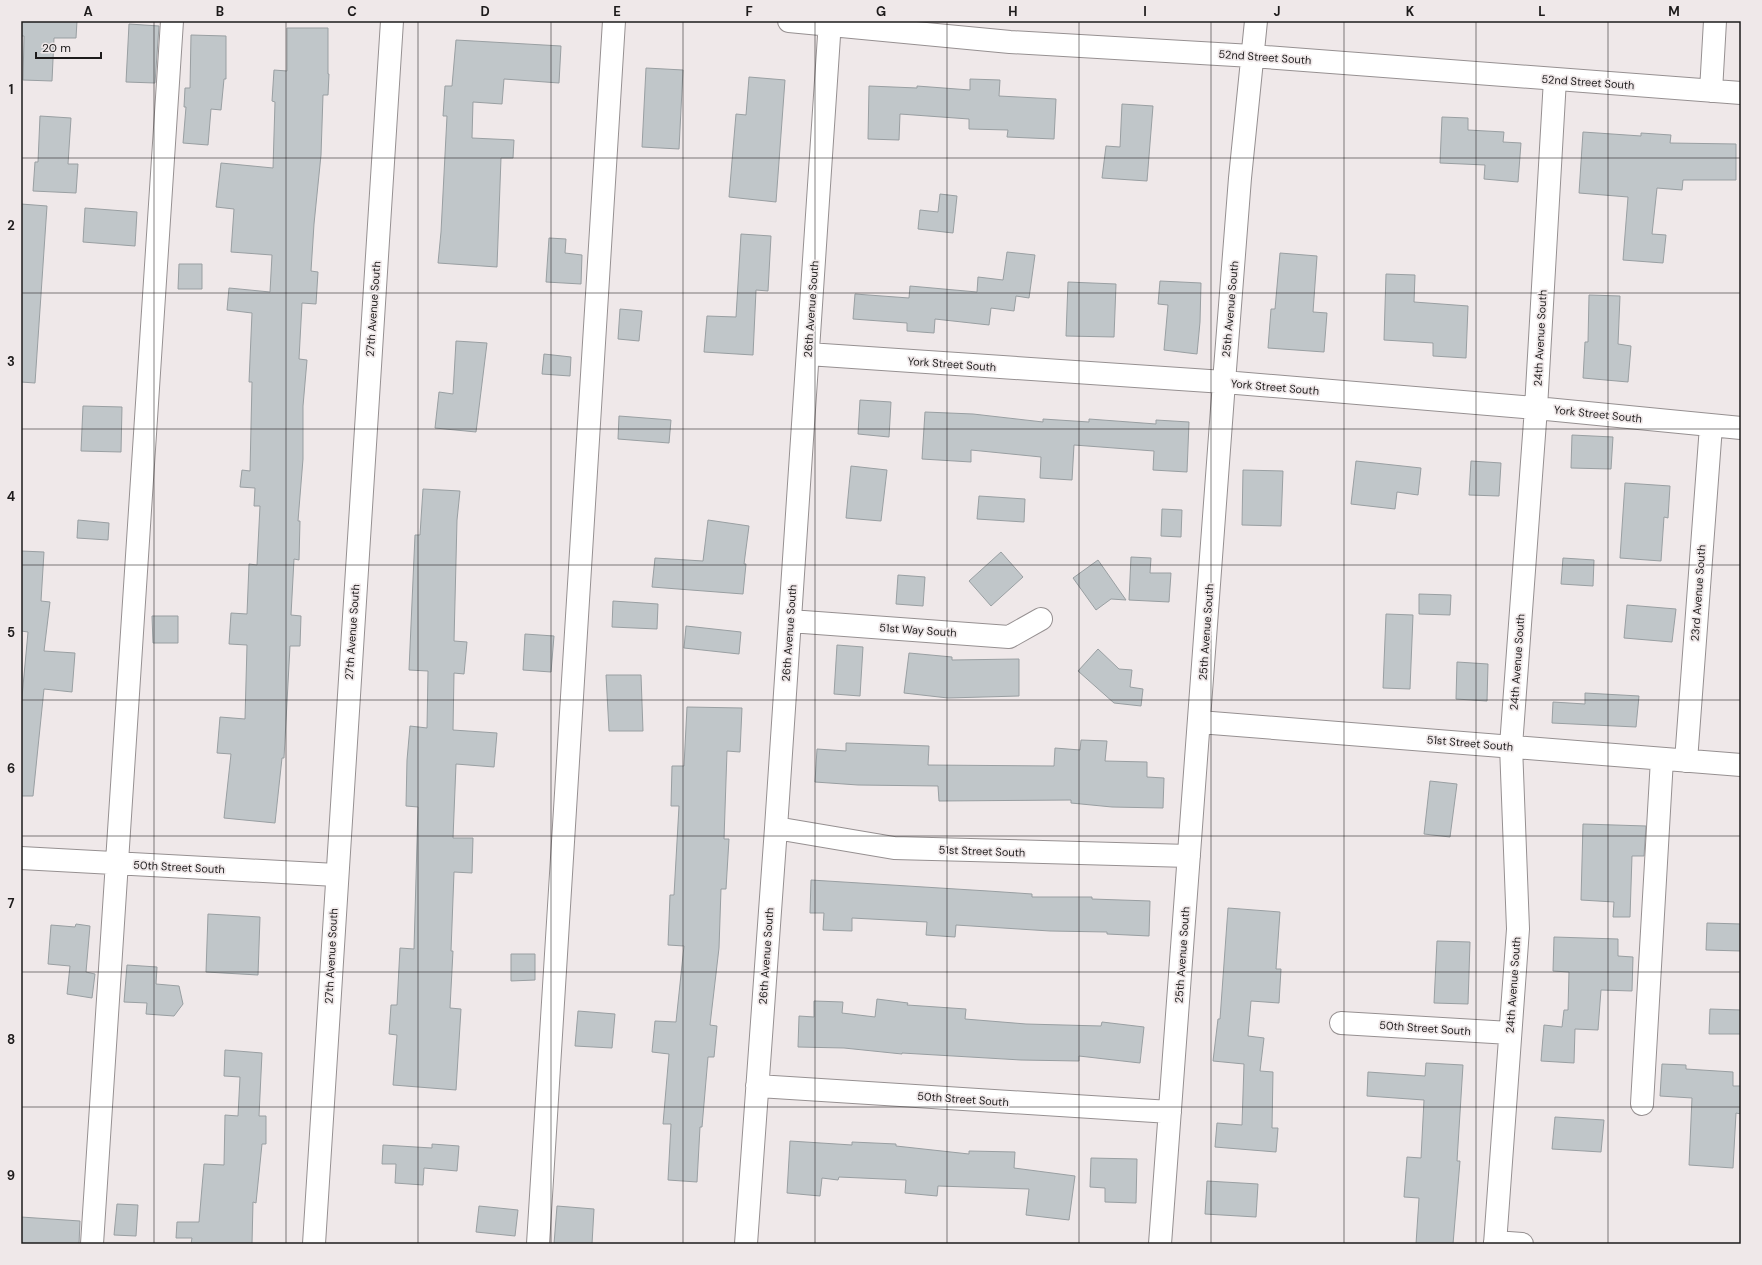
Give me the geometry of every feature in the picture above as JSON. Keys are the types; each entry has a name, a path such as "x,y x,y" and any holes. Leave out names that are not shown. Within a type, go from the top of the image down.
{"street":[{"path":"92,1244 172,21"},
{"name":"27th Avenue South","path":"314,1244 336,876 392,21"},
{"path":"538,1244 614,21"},
{"name":"52nd Street South","path":"789,21 830,22 1010,42 1252,56 1741,93"},
{"name":"25th Avenue South","path":"1160,1244 1240,178 1256,21"},
{"path":"1711,91 1715,21"},
{"name":"26th Avenue South","path":"746,1244 756,1086 776,828 830,22"},
{"name":"24th Avenue South","path":"1495,1243 1518,930 1511,746 1536,408 1555,79"},
{"name":"York Street South","path":"808,354 1224,382 1536,408 1741,428"},
{"name":"23rd Avenue South","path":"1686,761 1711,426"},
{"name":"51st Way South","path":"790,621 1009,637 1041,618"},
{"name":"51st Street South","path":"1199,722 1741,765"},
{"path":"1642,1104 1662,759"},
{"name":"51st Street South","path":"776,828 894,848 1189,856"},
{"name":"50th Street South","path":"21,858 336,876"},
{"name":"50th Street South","path":"1341,1023 1510,1033"},
{"name":"50th Street South","path":"756,1086 1170,1112"},
{"path":"1495,1243 1522,1244"}],"building":[{"path":"21,21 77,21 76,38 54,38 52,81 23,80 24,36 21,36"},
{"path":"129,24 159,26 155,83 126,82"},
{"path":"287,28 328,28 329,74 328,95 323,95 321,155 311,271 318,272 316,304 302,303 299,359 307,360 303,406 303,459 298,521 300,521 299,560 294,559 291,615 301,616 300,646 290,646 284,758 282,758 275,823 224,818 231,754 217,753 220,717 245,719 247,645 229,644 231,613 247,614 249,564 257,565 260,506 254,506 255,488 240,487 242,470 250,471 252,382 249,382 252,313 227,310 229,288 270,292 272,255 231,252 234,209 216,207 221,163 273,168 275,102 272,101 274,70 287,71"},
{"path":"191,35 226,36 226,79 224,79 221,110 211,109 208,145 183,143 186,107 184,107 185,88 190,88"},
{"path":"456,40 561,46 559,83 504,79 502,104 473,102 472,138 514,140 513,158 501,158 497,267 438,263 447,116 443,116 445,86 452,86"},
{"path":"646,68 683,70 679,149 642,147"},
{"path":"749,77 785,80 776,202 729,197 736,114 746,115"},
{"path":"970,79 1000,80 999,96 1056,99 1054,139 1007,137 1008,130 969,129 969,119 900,114 899,140 868,139 869,86 917,88 917,86 970,90"},
{"path":"1122,104 1153,106 1147,181 1102,178 1106,146 1120,147"},
{"path":"40,116 71,118 68,164 78,164 76,193 33,191 35,162 38,162"},
{"path":"1442,117 1468,118 1468,130 1504,132 1503,142 1521,143 1518,182 1484,179 1485,165 1440,163"},
{"path":"1583,132 1641,136 1641,133 1671,135 1670,143 1736,144 1736,180 1683,180 1682,190 1657,188 1652,234 1666,235 1663,263 1623,260 1628,197 1579,193"},
{"path":"940,194 957,196 953,233 918,229 920,210 938,212"},
{"path":"21,204 47,206 35,383 21,382"},
{"path":"85,208 137,212 135,246 83,242"},
{"path":"741,234 771,236 768,291 756,290 753,355 704,352 707,316 736,317"},
{"path":"549,238 566,239 565,253 582,255 581,284 546,282"},
{"path":"1007,252 1035,255 1029,298 1016,296 1014,311 991,308 989,325 935,319 934,333 907,331 907,323 853,319 855,294 909,298 910,286 977,292 978,277 1003,280"},
{"path":"1280,253 1317,256 1313,312 1327,313 1324,352 1268,348 1271,309 1275,309"},
{"path":"179,264 202,264 202,289 178,289"},
{"path":"1386,274 1415,275 1414,302 1468,306 1466,358 1433,356 1433,343 1384,340"},
{"path":"1160,281 1201,283 1197,354 1164,350 1168,305 1158,304"},
{"path":"1068,282 1116,284 1114,337 1066,336"},
{"path":"1589,295 1620,296 1618,344 1631,346 1628,382 1583,378 1585,342 1588,342"},
{"path":"620,309 642,311 639,341 618,339"},
{"path":"456,341 487,343 476,432 435,428 439,392 453,394"},
{"path":"544,354 571,357 570,376 542,374"},
{"path":"860,400 891,402 889,437 858,434"},
{"path":"83,406 122,407 121,452 81,451"},
{"path":"925,412 973,414 1043,422 1043,419 1089,422 1089,419 1156,424 1156,420 1189,422 1187,472 1153,470 1154,451 1074,445 1072,480 1040,478 1041,457 971,450 971,462 922,459"},
{"path":"619,416 671,420 669,443 618,439"},
{"path":"1572,435 1613,437 1611,469 1571,468"},
{"path":"1356,461 1421,468 1418,495 1397,492 1395,509 1351,504"},
{"path":"1471,461 1501,463 1499,496 1469,495"},
{"path":"851,466 887,470 881,521 846,518"},
{"path":"1243,470 1283,471 1281,526 1242,525"},
{"path":"1625,483 1670,486 1668,518 1664,517 1661,561 1620,558"},
{"path":"423,489 460,491 457,520 454,641 467,642 464,674 454,673 453,730 497,733 494,767 456,764 453,838 473,838 472,873 454,872 451,951 453,951 450,1008 461,1009 456,1090 393,1085 397,1035 389,1034 391,1005 397,1005 400,948 414,949 418,807 406,806 407,760 410,726 427,728 428,671 409,670 415,535 420,535"},
{"path":"979,496 1025,499 1024,522 977,519"},
{"path":"1162,509 1182,510 1181,537 1161,536"},
{"path":"78,520 109,523 108,540 77,538"},
{"path":"708,520 749,526 744,564 746,564 743,594 652,587 655,558 703,561"},
{"path":"21,551 44,552 41,601 50,602 44,651 75,653 72,692 44,689 33,796 21,796 21,708 28,632 21,631"},
{"path":"1001,552 1023,577 991,606 969,581"},
{"path":"1131,557 1151,558 1150,573 1171,573 1169,602 1129,600"},
{"path":"1563,558 1594,560 1593,586 1561,584"},
{"path":"1098,560 1126,600 1111,599 1096,610 1073,578"},
{"path":"898,575 925,577 923,606 896,604"},
{"path":"1419,594 1451,595 1450,615 1419,614"},
{"path":"613,601 658,604 657,629 612,627"},
{"path":"1627,605 1676,609 1672,642 1624,638"},
{"path":"1386,614 1413,615 1410,689 1383,688"},
{"path":"152,616 178,616 178,643 153,643"},
{"path":"686,626 741,632 739,654 684,648"},
{"path":"525,634 554,636 551,672 523,670"},
{"path":"837,645 863,647 860,696 834,694"},
{"path":"1098,649 1119,669 1132,670 1130,687 1143,689 1141,706 1114,703 1078,671"},
{"path":"909,653 952,657 952,660 1019,659 1019,696 948,698 904,693"},
{"path":"1457,662 1488,664 1487,701 1456,699"},
{"path":"606,675 641,675 643,731 609,731"},
{"path":"1585,693 1639,696 1636,727 1552,723 1553,702 1585,704"},
{"path":"687,707 742,708 740,752 727,751 724,839 729,839 726,889 721,889 719,948 710,1025 717,1026 714,1057 708,1057 702,1127 700,1127 697,1182 668,1180 671,1124 663,1124 669,1054 652,1052 655,1021 676,1022 684,946 668,945 670,895 674,895 679,806 671,806 672,766 684,766"},
{"path":"1081,740 1107,741 1105,761 1147,762 1147,777 1164,778 1163,808 1112,807 1071,803 1071,800 939,801 938,786 858,785 815,782 817,749 846,751 846,743 929,746 928,765 1054,766 1055,748 1080,750"},
{"path":"1430,781 1457,784 1450,837 1424,834"},
{"path":"1583,824 1646,826 1644,856 1632,856 1630,917 1613,917 1614,902 1581,900"},
{"path":"811,880 1032,894 1032,897 1092,897 1092,899 1150,901 1149,936 1107,934 1107,932 1050,931 956,925 955,937 926,935 927,922 852,918 852,931 823,930 824,913 810,913"},
{"path":"1228,908 1280,912 1276,969 1281,969 1279,1003 1251,1001 1248,1036 1264,1038 1260,1071 1273,1072 1272,1128 1278,1128 1276,1152 1215,1147 1217,1123 1242,1125 1244,1064 1213,1061 1218,1019 1220,1019"},
{"path":"208,914 260,917 258,975 206,972"},
{"path":"1707,923 1741,924 1741,951 1706,950"},
{"path":"76,924 90,926 86,972 95,974 92,998 67,994 70,966 48,964 51,925 75,927"},
{"path":"1554,937 1618,939 1618,956 1633,957 1632,991 1601,990 1598,1030 1575,1029 1574,1063 1541,1061 1544,1025 1562,1027 1564,1010 1568,1010 1569,972 1553,971"},
{"path":"1437,941 1470,942 1468,1004 1434,1003"},
{"path":"511,954 535,954 535,980 511,981"},
{"path":"127,965 157,967 156,984 179,986 183,1004 174,1016 146,1014 147,1003 124,1002"},
{"path":"877,999 908,1003 907,1005 966,1009 965,1019 1026,1024 1101,1026 1102,1022 1144,1027 1140,1063 1079,1056 1079,1061 1021,1060 902,1054 844,1048 798,1047 799,1016 814,1017 814,1001 843,1002 842,1013 875,1017"},
{"path":"1710,1009 1741,1010 1741,1034 1709,1034"},
{"path":"578,1011 615,1014 612,1048 575,1046"},
{"path":"225,1050 262,1053 259,1116 266,1116 266,1144 262,1144 256,1203 253,1202 252,1244 191,1244 192,1238 176,1238 177,1222 199,1222 204,1164 224,1165 225,1115 238,1116 240,1077 224,1076"},
{"path":"1426,1063 1463,1065 1457,1161 1460,1161 1453,1244 1416,1244 1419,1198 1404,1197 1407,1157 1421,1158 1424,1100 1367,1096 1368,1072 1425,1076"},
{"path":"1662,1064 1686,1065 1686,1069 1733,1072 1733,1086 1741,1086 1741,1114 1736,1113 1733,1168 1689,1165 1692,1098 1660,1096"},
{"path":"1555,1117 1604,1120 1601,1152 1552,1149"},
{"path":"790,1141 852,1145 852,1142 896,1144 896,1146 969,1154 969,1151 1015,1152 1014,1168 1075,1176 1069,1220 1026,1215 1029,1189 938,1186 937,1196 905,1193 906,1180 839,1177 838,1180 822,1178 820,1196 787,1193"},
{"path":"432,1144 459,1146 457,1171 424,1168 423,1185 395,1183 396,1164 382,1164 383,1145 432,1148"},
{"path":"1091,1158 1137,1159 1136,1203 1105,1202 1105,1188 1090,1187"},
{"path":"1207,1181 1258,1184 1256,1217 1205,1214"},
{"path":"117,1204 138,1205 136,1236 114,1235"},
{"path":"479,1206 518,1210 515,1236 476,1232"},
{"path":"557,1206 594,1209 592,1244 554,1244"},
{"path":"21,1217 80,1221 79,1244 21,1244"}]}
